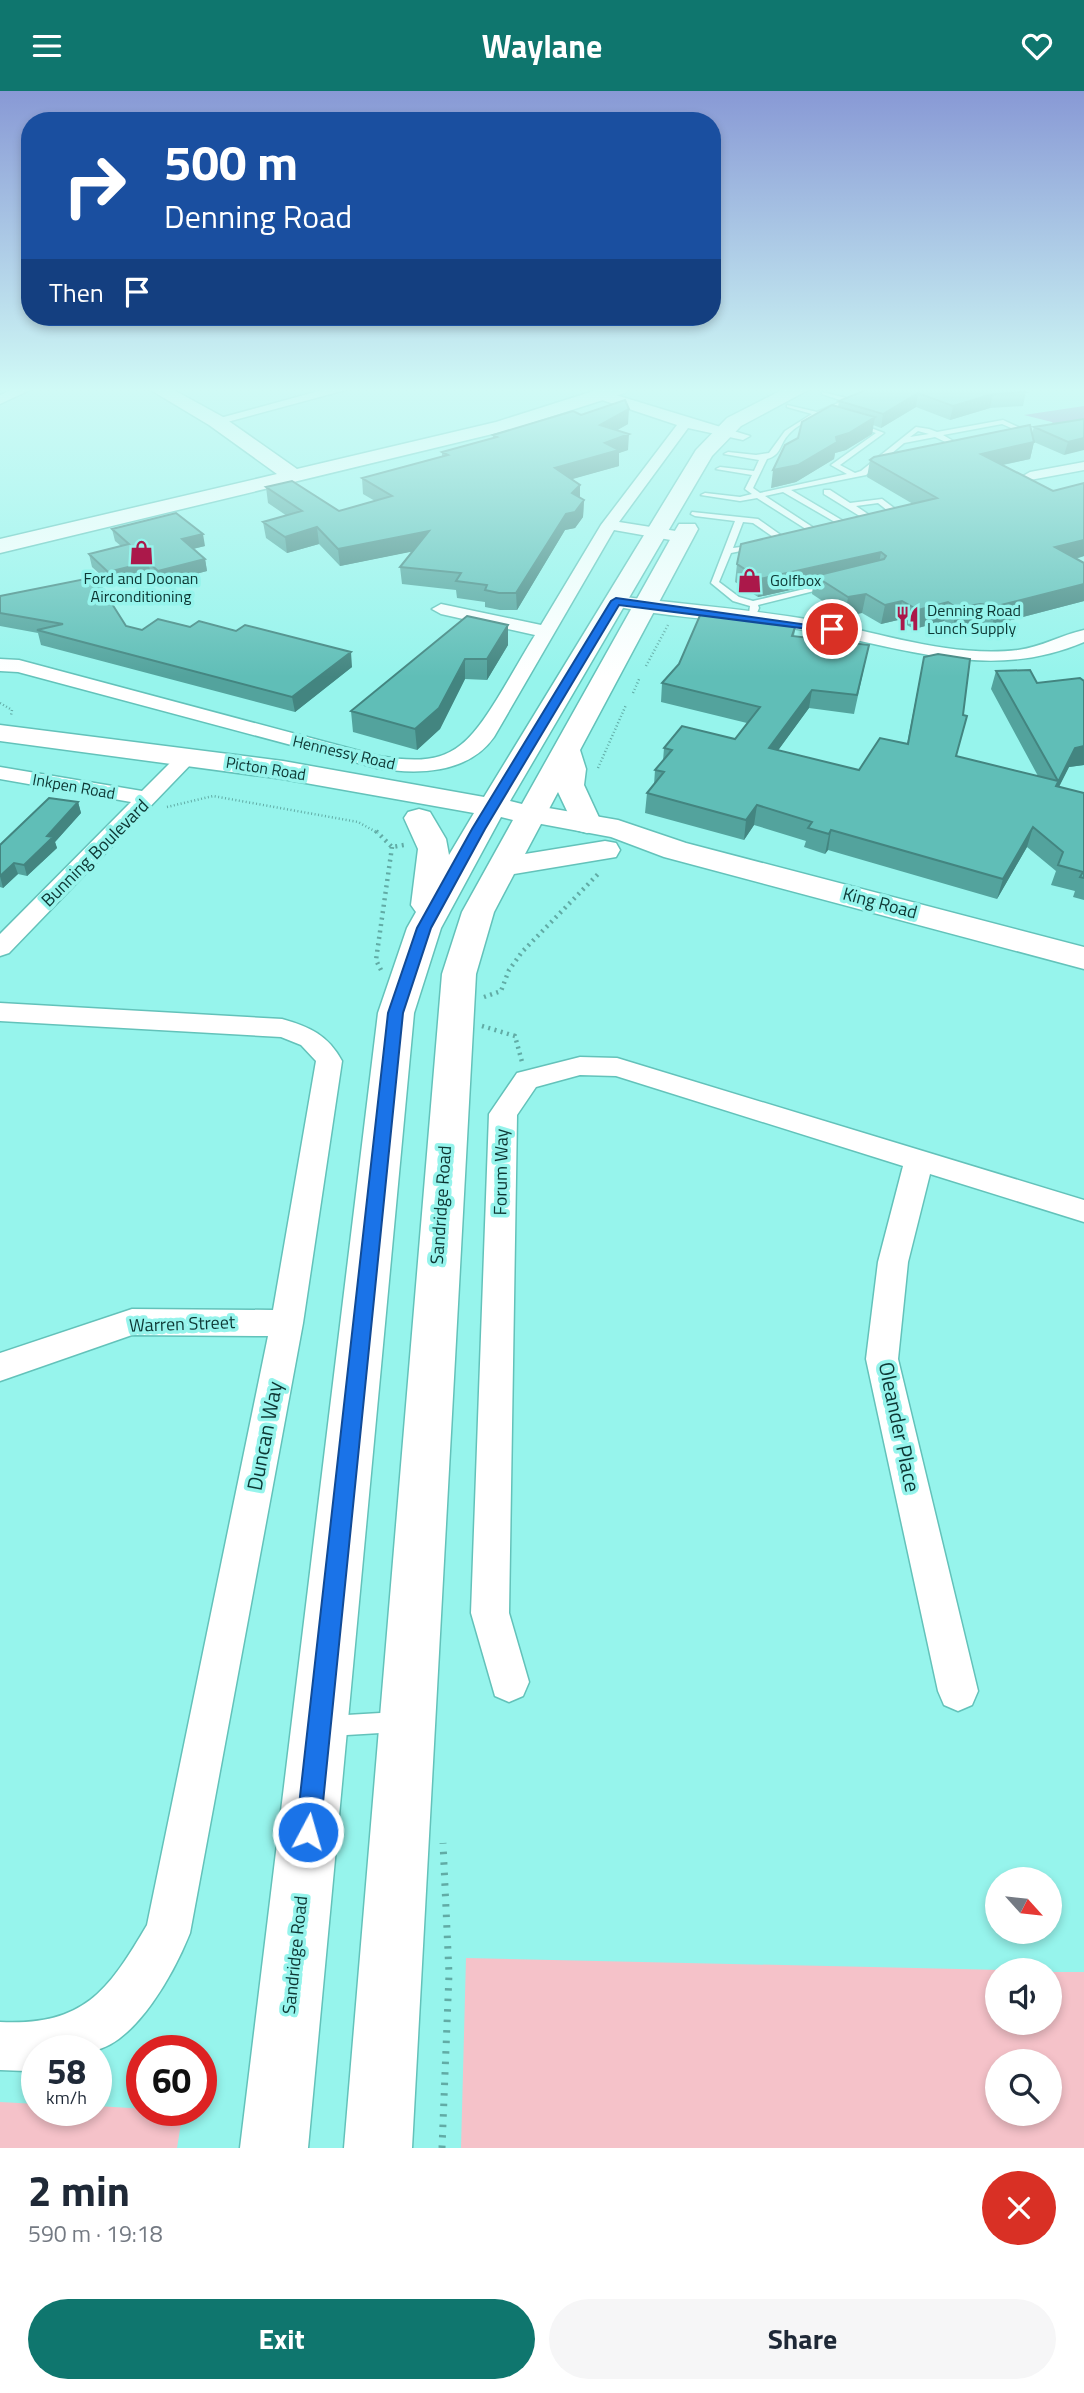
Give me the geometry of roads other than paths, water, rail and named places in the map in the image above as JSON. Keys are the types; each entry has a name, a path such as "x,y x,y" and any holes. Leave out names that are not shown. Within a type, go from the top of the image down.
{"main road":[{"path":"0,546 261,485"},
{"name":"Sandridge Road","path":"377,2148 459,974 470,932 504,831 515,768 655,533 696,485"},
{"name":"Sandridge Road","path":"274,2148 396,1013 424,928 566,750 710,485"},
{"name":"Picton Road","path":"0,733 180,765 414,831 504,831"},
{"path":"566,750 572,769 570,785 587,824"},
{"name":"Picton Road","path":"0,752 180,765 386,788 504,831"},
{"path":"386,788 480,782 515,768"},
{"name":"King Road","path":"675,851 604,860 579,858 525,862 504,831 587,824 618,829 675,851 1084,958"},
{"path":"414,831 431,833 435,854 424,928"}],"street":[{"name":"Hennessy Road","path":"0,665 19,666 377,762 414,766 454,758 480,743 609,525 639,485"},
{"path":"609,525 682,537"},
{"path":"616,601 752,611 990,657 1025,656 1060,649 1084,635"},
{"path":"441,609 544,631"},
{"name":"Bunning Boulevard","path":"0,949 154,804 180,765"},
{"name":"Inkpen Road","path":"0,773 154,804"},
{"name":"Duncan Way","path":"0,1012 282,1028 302,1034 324,1049 329,1061 287,1323 168,1933 134,1990 100,2025 26,2047 0,2046"},
{"name":"Forum Way","path":"509,1682 490,1613 502,1128 503,1114 527,1080 580,1066 617,1067 919,1161"},
{"path":"919,1161 1084,1211"},
{"name":"Oleander Place","path":"919,1161 893,1262 882,1359 958,1691"},
{"name":"Warren Street","path":"0,1367 132,1322 287,1323"}],"lane":[{"path":"750,485 749,488 755,495 817,534"},
{"path":"700,504 803,485"},
{"path":"783,489 846,527"},
{"path":"827,492 874,521"},
{"path":"837,529 898,514 876,500 849,505"},
{"path":"700,504 740,519 758,522 785,541"},
{"path":"740,519 716,585 752,611 838,584"},
{"path":"806,536 827,531"},
{"path":"773,544 796,538"},
{"path":"727,551 761,546"},
{"path":"319,1727 405,1721"}],"place":[{"name":"Ford and Doonan Airconditioning","path":"141,552"},
{"name":"Golfbox","path":"750,580"},
{"name":"Denning Road Lunch Supply","path":"907,619"}]}
